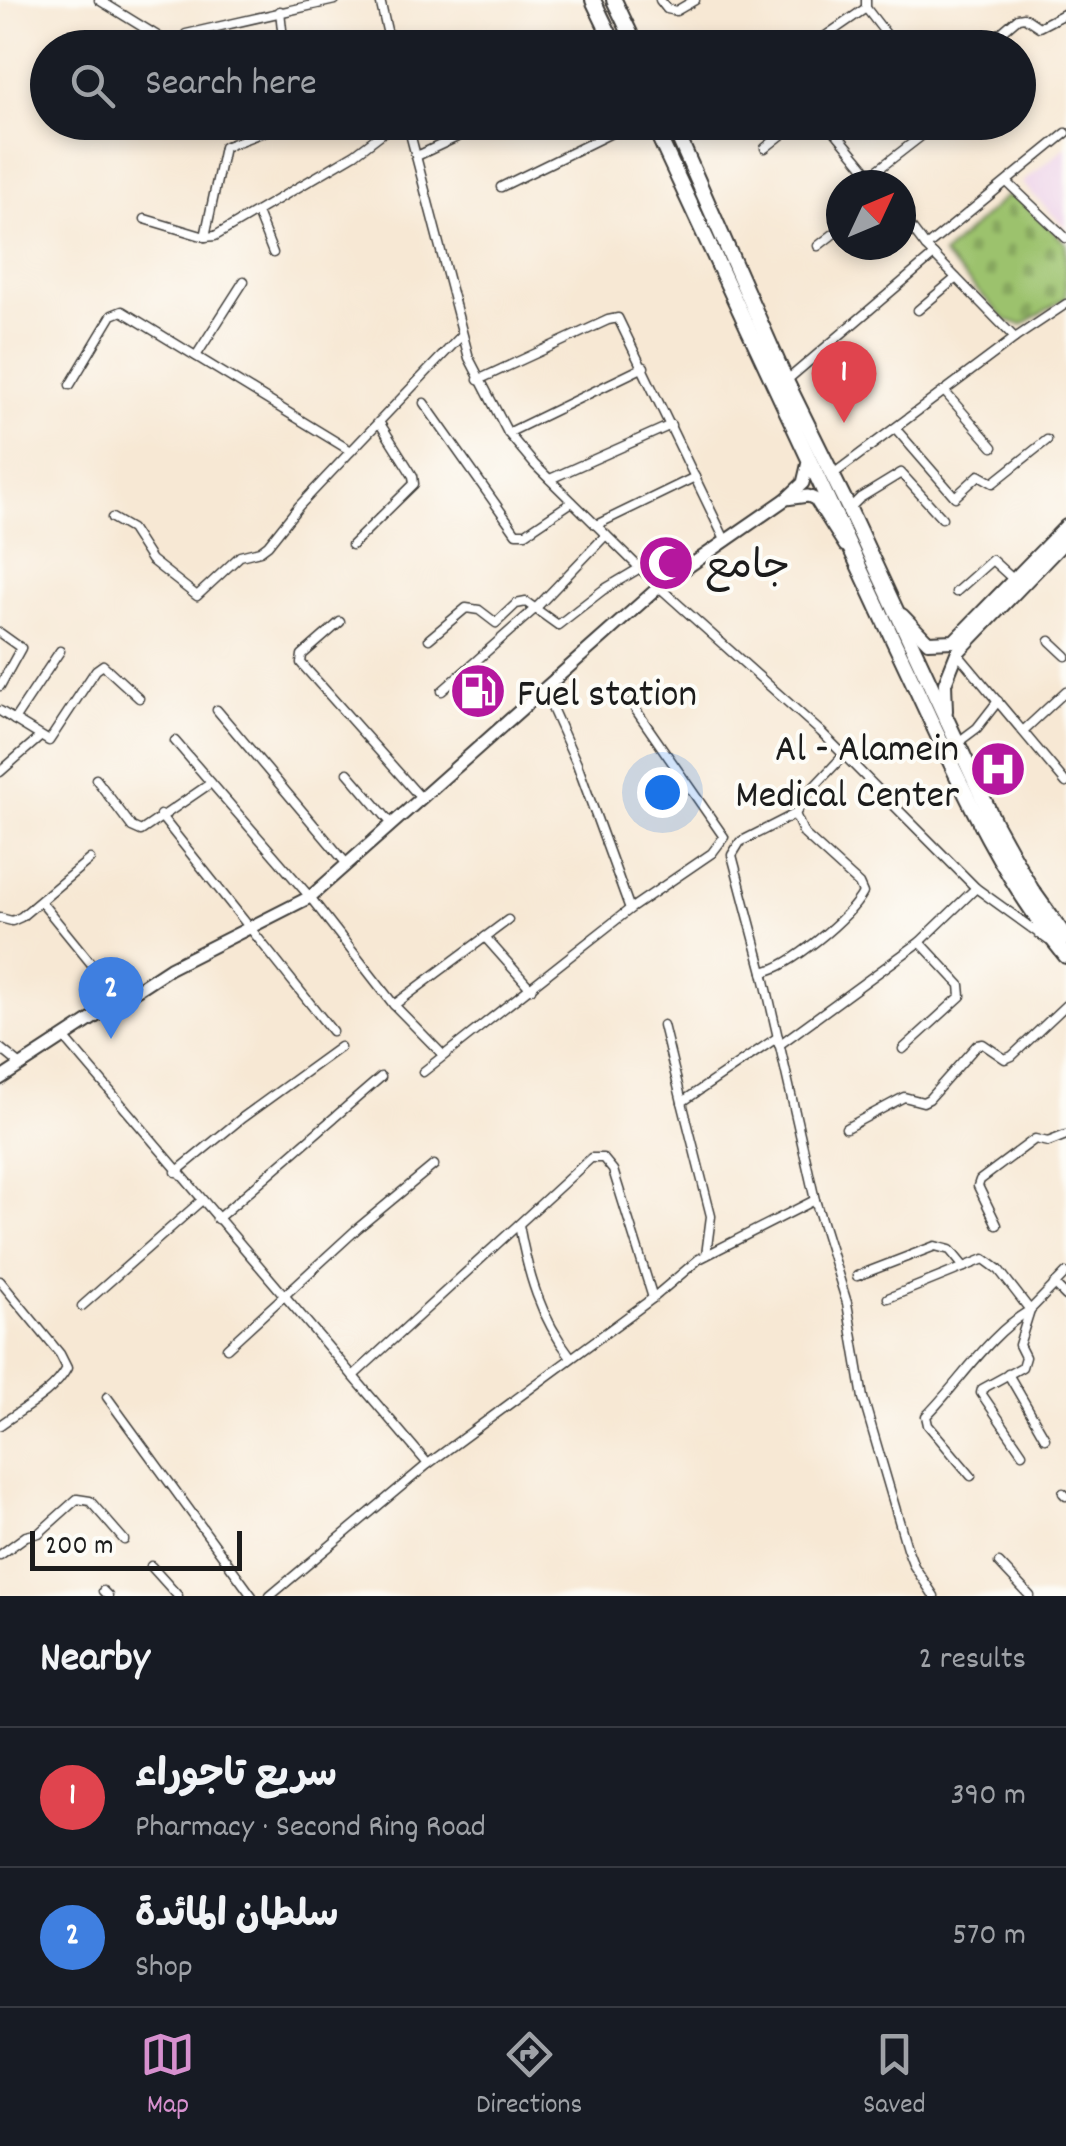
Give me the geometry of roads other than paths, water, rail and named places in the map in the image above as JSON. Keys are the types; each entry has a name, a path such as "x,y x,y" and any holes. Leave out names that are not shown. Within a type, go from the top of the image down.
{"highway":[{"path":"593,0 607,30"},
{"path":"614,0 628,30"},
{"path":"660,140 808,462 986,831 1022,897 1063,947"},
{"path":"680,140 786,381 957,743 1011,854 1063,947"},
{"path":"673,167 682,170 690,163"},
{"path":"691,207 706,200"}],"main road":[{"path":"0,1079 170,968 310,896 658,587 786,499 804,483 808,462"},
{"path":"786,499 815,499 837,537 854,556"},
{"path":"886,592 928,642 954,641 1066,526"},
{"path":"948,724 945,683 957,654 1066,540"}],"street":[{"path":"99,0 148,30"},
{"path":"202,30 335,0"},
{"path":"380,0 387,30"},
{"path":"660,0 670,10 695,0"},
{"path":"832,30 866,4 884,30"},
{"path":"280,11 282,30"},
{"path":"1004,30 1018,18 1024,17 1039,27 1066,14"},
{"path":"926,246 1066,133"},
{"path":"205,237 224,147 242,140"},
{"path":"145,218 205,237 215,236 373,140"},
{"path":"413,140 462,335 478,380 508,433 658,587 844,755 976,888 1063,947"},
{"path":"417,156 451,140"},
{"path":"501,187 597,140"},
{"path":"765,148 775,140"},
{"path":"842,140 867,170"},
{"path":"877,170 916,140"},
{"path":"1008,183 1066,238"},
{"path":"257,213 273,253"},
{"path":"916,233 1014,338"},
{"path":"818,246 826,240"},
{"path":"786,381 934,255"},
{"path":"918,310 956,278"},
{"path":"196,356 244,281"},
{"path":"832,475 1014,338 1066,304"},
{"path":"70,385 112,315 119,310 351,451"},
{"path":"478,380 614,318 622,321 726,542"},
{"path":"112,518 131,529 151,560 197,596 240,556 268,545 299,506 462,335"},
{"path":"508,433 644,367"},
{"path":"944,391 993,448"},
{"path":"424,402 516,532 526,534 572,502"},
{"path":"352,545 414,484 413,476 379,422"},
{"path":"550,479 671,424"},
{"path":"895,428 955,498 979,474 993,484 1047,440"},
{"path":"850,510 860,498 901,473 942,518"},
{"path":"596,526 696,477"},
{"path":"442,691 537,607 606,535"},
{"path":"956,592 992,560 1014,580"},
{"path":"429,639 466,608 479,610 496,623 521,602 537,607 558,625 603,590 640,568"},
{"path":"340,622 302,656 301,664 420,797"},
{"path":"0,634 21,648 0,686"},
{"path":"1050,641 1066,656"},
{"path":"14,720 60,651"},
{"path":"957,654 1066,783"},
{"path":"0,712 40,737 52,740 99,666 109,668 138,698"},
{"path":"543,688 630,910"},
{"path":"1023,732 1066,690"},
{"path":"957,743 977,728 998,701"},
{"path":"424,1072 630,910 712,853 724,838 632,703"},
{"path":"217,710 346,864"},
{"path":"0,772 40,737"},
{"path":"176,741 310,896 394,1005 444,1055"},
{"path":"844,755 794,814 740,842 732,855 815,1200 846,1304 863,1398 914,1566 934,1596"},
{"path":"348,773 392,824"},
{"path":"96,779 136,830 141,831 211,782"},
{"path":"763,972 786,964 850,910 863,893 859,884 804,834 794,814"},
{"path":"160,816 332,1032"},
{"path":"0,918 16,920 90,858"},
{"path":"682,1102 920,942 976,888"},
{"path":"41,902 120,999"},
{"path":"394,1005 508,920"},
{"path":"485,937 531,989"},
{"path":"903,1049 961,996 960,985 920,942"},
{"path":"846,1128 904,1097 923,1102 928,1099 977,1045 983,1044 1005,1059 1012,1056 1066,1006"},
{"path":"663,1025 711,1216 706,1255"},
{"path":"64,1037 428,1464"},
{"path":"176,1172 340,1047"},
{"path":"0,1048 21,1065"},
{"path":"217,1219 380,1077"},
{"path":"997,1224 978,1186 980,1180 1035,1139 1048,1142 1066,1135"},
{"path":"353,1376 591,1158 604,1158 613,1170 653,1298"},
{"path":"228,1348 282,1295 434,1165"},
{"path":"270,1596 428,1464 706,1255 815,1200"},
{"path":"82,1306 202,1201"},
{"path":"519,1224 538,1301 554,1336 570,1357"},
{"path":"857,1276 934,1246 950,1250 964,1266"},
{"path":"888,1298 979,1260 990,1260 1030,1310"},
{"path":"971,1476 928,1425 926,1416 996,1335 1030,1310 1066,1273"},
{"path":"0,1281 67,1368 39,1398 0,1425"},
{"path":"1054,1284 1066,1296"},
{"path":"1022,1453 981,1393 987,1384 1025,1362 1019,1345 1030,1310"},
{"path":"1008,1374 1045,1438"},
{"path":"107,1397 252,1596"},
{"path":"0,1554 26,1536 40,1533 77,1499 90,1501 124,1540"},
{"path":"1000,1563 1030,1596"},
{"path":"150,1566 178,1596"}],"place":[{"name":"سريع تاجوراء","path":"844,423"},
{"name":"جامع","path":"666,563"},
{"name":"Fuel station","path":"478,691"},
{"name":"Al - Alamein Medical Center","path":"998,769"},
{"name":"سلطان المائدة","path":"111,1039"}]}
